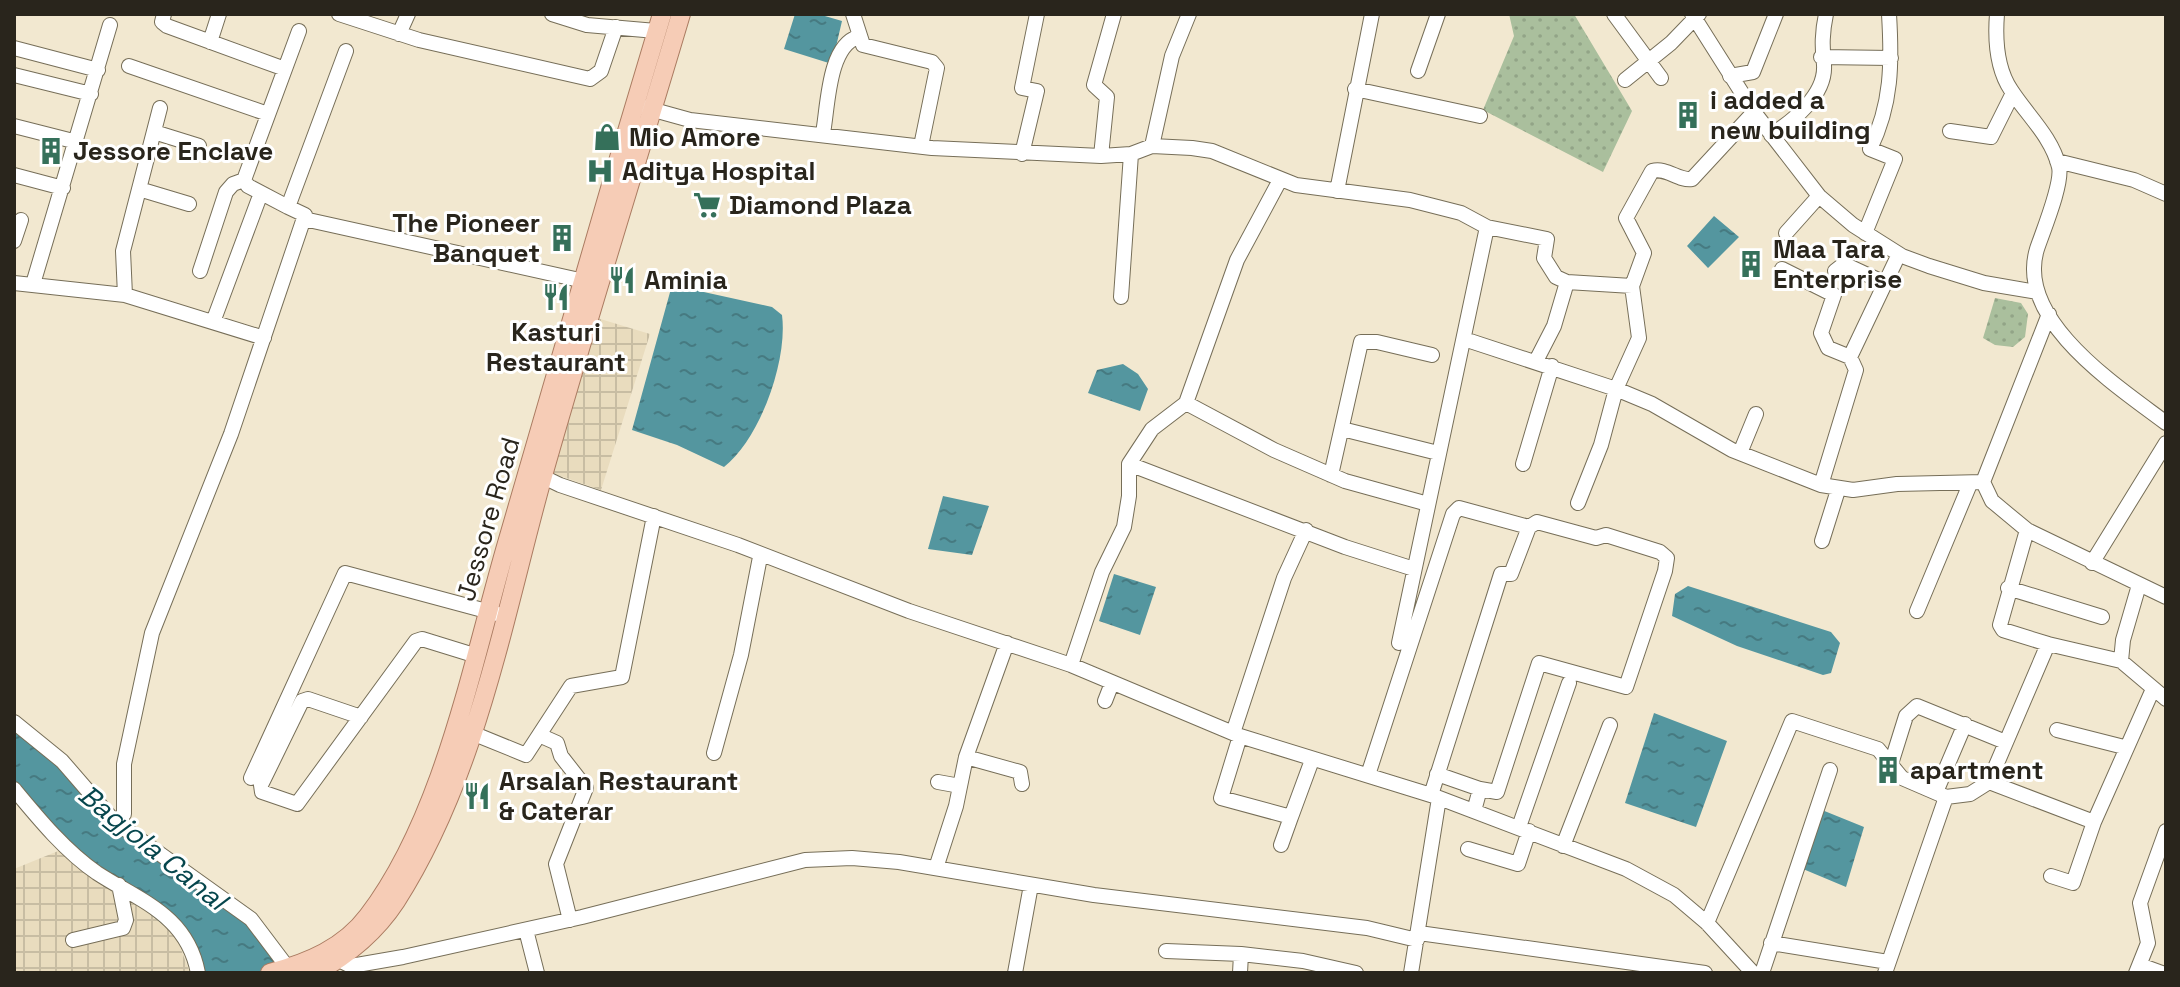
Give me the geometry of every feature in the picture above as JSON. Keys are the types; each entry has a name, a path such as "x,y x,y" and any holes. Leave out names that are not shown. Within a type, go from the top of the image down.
{"main road":[{"name":"Jessore Road","path":"279,971 322,965 365,920 386,890 472,733 496,613 536,473 592,283 652,111 681,14"},
{"name":"Jessore Road","path":"592,283 634,103 659,23"},
{"name":"Jessore Road","path":"445,782 477,656 496,613"}],"street":[{"path":"164,14 162,22 167,26 285,69"},
{"path":"210,42 219,14"},
{"path":"339,14 399,34 590,79 601,71 616,27"},
{"path":"399,34 408,14"},
{"path":"552,14 587,25 616,27 659,23"},
{"path":"853,14 863,45 932,62 937,68 921,146"},
{"path":"1022,154 1037,91 1022,88 1037,14"},
{"path":"1101,156 1107,97 1094,85 1114,14"},
{"path":"1152,146 1172,56 1189,14"},
{"path":"1337,191 1372,14"},
{"path":"1418,71 1438,14"},
{"path":"1614,14 1661,78"},
{"path":"1730,76 1753,72 1776,14"},
{"path":"1771,135 1805,109 1822,73 1826,14"},
{"path":"1865,233 1895,159 1870,149 1887,107 1891,58 1889,14"},
{"path":"1997,14 1995,41 2013,93 2053,149 2060,171 2033,261 2037,292 2064,339 2166,423"},
{"path":"1625,80 1695,15 1754,112 1819,196 1865,233 1899,254 1984,283 2037,292"},
{"path":"33,284 110,25"},
{"path":"244,180 299,31"},
{"path":"823,133 837,58 846,43 858,37"},
{"path":"14,48 98,70"},
{"path":"288,207 346,51"},
{"path":"1821,57 1891,58"},
{"path":"129,66 268,114"},
{"path":"14,75 91,94"},
{"path":"1355,89 1480,116"},
{"path":"1950,131 1994,135 2013,93"},
{"path":"634,103 652,111 714,123 921,146 1101,156 1131,154 1152,146 1212,151 1280,180 1410,200 1461,213 1487,227 1547,239 1544,258 1556,277 1567,282 1632,286"},
{"path":"125,295 123,251 160,108"},
{"path":"1578,503 1601,445 1616,389 1639,338 1632,286 1644,253 1626,218 1648,176 1657,169 1692,179 1754,112"},
{"path":"14,126 77,142"},
{"path":"154,132 199,146"},
{"path":"1121,297 1131,154"},
{"path":"2057,161 2134,180 2166,194"},
{"path":"14,175 63,188"},
{"path":"124,814 124,764 152,633 226,447 305,215 261,193 244,180"},
{"path":"200,271 226,192 233,184 244,180"},
{"path":"1071,665 1102,572 1124,527 1129,464 1152,429 1186,403 1237,260 1280,180"},
{"path":"139,189 189,204"},
{"path":"213,322 261,193"},
{"path":"1786,233 1819,196"},
{"path":"304,219 592,283"},
{"path":"14,241 21,220"},
{"path":"1399,643 1487,227"},
{"path":"1850,357 1899,254"},
{"path":"1835,271 1844,264 1885,283"},
{"path":"1782,269 1834,295 1821,333 1828,348 1850,357 1856,370 1821,485"},
{"path":"1536,361 1554,326 1567,282"},
{"path":"14,283 125,295 264,338"},
{"path":"1917,611 2049,314"},
{"path":"1464,339 1616,389 1652,404 1740,453 1838,490 1897,484 1976,483 2027,530 2166,597"},
{"path":"1331,475 1361,342 1377,342 1432,355"},
{"path":"1523,464 1552,366"},
{"path":"1186,403 1274,450 1331,475 1428,504"},
{"path":"1740,453 1756,414"},
{"path":"1342,429 1438,453"},
{"path":"2092,563 2166,443"},
{"path":"1129,464 1414,569"},
{"path":"536,473 760,557 1071,665 1236,734 1435,796 1626,869 1674,895 1707,923 1753,973"},
{"path":"1822,541 1838,490"},
{"path":"1368,775 1453,514 1459,508 1529,527"},
{"path":"472,733 526,755 571,686 609,681 624,674 654,516"},
{"path":"1411,973 1437,774 1501,574 1511,574 1529,527 1537,522 1596,538 1606,535 1660,552 1667,562 1626,687 1539,663 1497,792 1437,774"},
{"path":"1291,817 1221,798 1236,734 1284,578 1306,530"},
{"path":"2027,530 2008,588 2001,628 2048,644 2121,661 2166,699"},
{"path":"714,753 741,655 760,557"},
{"path":"251,778 345,573 496,613"},
{"path":"2121,661 2123,640 2139,585"},
{"path":"2008,588 2102,617"},
{"path":"361,717 308,699 302,701 261,785 262,792 292,805 297,804 419,639 477,656"},
{"path":"936,868 966,757 1007,643"},
{"path":"1707,923 1792,721 1878,749 1902,778 1941,795 1970,794 1989,782 2003,741 2048,644"},
{"path":"1105,701 1112,683"},
{"path":"1468,849 1518,864 1524,829 1569,683"},
{"path":"2051,876 2073,883 2124,747 2153,689"},
{"path":"1891,764 1910,708 1927,708 2003,741"},
{"path":"14,722 62,761 114,821 251,919 279,971"},
{"path":"1771,943 1887,968 1965,724"},
{"path":"1563,846 1610,725"},
{"path":"2057,730 2124,747"},
{"path":"539,735 557,743 561,756 586,788 556,864 570,920"},
{"path":"966,757 1020,772 1022,784"},
{"path":"1281,845 1312,760"},
{"path":"1762,973 1830,770"},
{"path":"938,782 960,786"},
{"path":"1989,782 2094,822"},
{"path":"14,789 95,872 175,922 198,973"},
{"path":"1474,811 1480,789"},
{"path":"2162,973 2138,969 2148,943 2140,903 2166,831"},
{"path":"322,965 351,966 526,930 805,860 852,858 936,868 1031,885 1705,973"},
{"path":"73,940 123,928 126,920 119,885"},
{"path":"1015,973 1031,885"},
{"path":"526,930 537,973"},
{"path":"1166,951 1241,954 1303,961 1356,973"},
{"path":"1240,973 1241,954"}],"shaded area":[{"path":"597,318 650,334 601,490 549,472"},
{"path":"63,849 171,923 190,973 14,973 14,869"}],"green space":[{"path":"1509,14 1574,14 1632,111 1603,172 1483,110 1514,36"},
{"path":"1995,298 2021,303 2028,314 2025,337 2013,347 1995,345 1983,338"}],"water":[{"path":"795,14 818,14 842,21 832,64 784,49"},
{"path":"1714,216 1739,237 1708,268 1687,246"},
{"path":"672,285 772,307 782,315 781,354 769,397 749,438 724,467 677,445 632,430"},
{"path":"1123,364 1138,374 1148,389 1140,411 1088,393 1097,370"},
{"path":"943,496 989,506 972,555 928,549"},
{"path":"1114,574 1156,587 1140,635 1099,621"},
{"path":"1688,586 1831,632 1840,643 1831,673 1823,675 1737,646 1672,616 1675,594"},
{"path":"1654,713 1727,741 1696,827 1625,803"},
{"name":"Bagjola Canal","path":"14,730 99,800 250,911 286,973 200,973 197,952 67,847 14,790"},
{"path":"1822,810 1864,827 1846,887 1803,869"}],"place":[{"name":"i added a new building","path":"1688,115"},
{"name":"Mio Amore","path":"607,137"},
{"name":"Jessore Enclave","path":"51,151"},
{"name":"Aditya Hospital","path":"600,171"},
{"name":"Diamond Plaza","path":"707,205"},
{"name":"The Pioneer Banquet","path":"562,238"},
{"name":"Maa Tara Enterprise","path":"1751,264"},
{"name":"Aminia","path":"622,280"},
{"name":"Kasturi Restaurant","path":"556,297"},
{"name":"apartment","path":"1888,770"},
{"name":"Arsalan Restaurant & Caterar","path":"477,796"}]}
